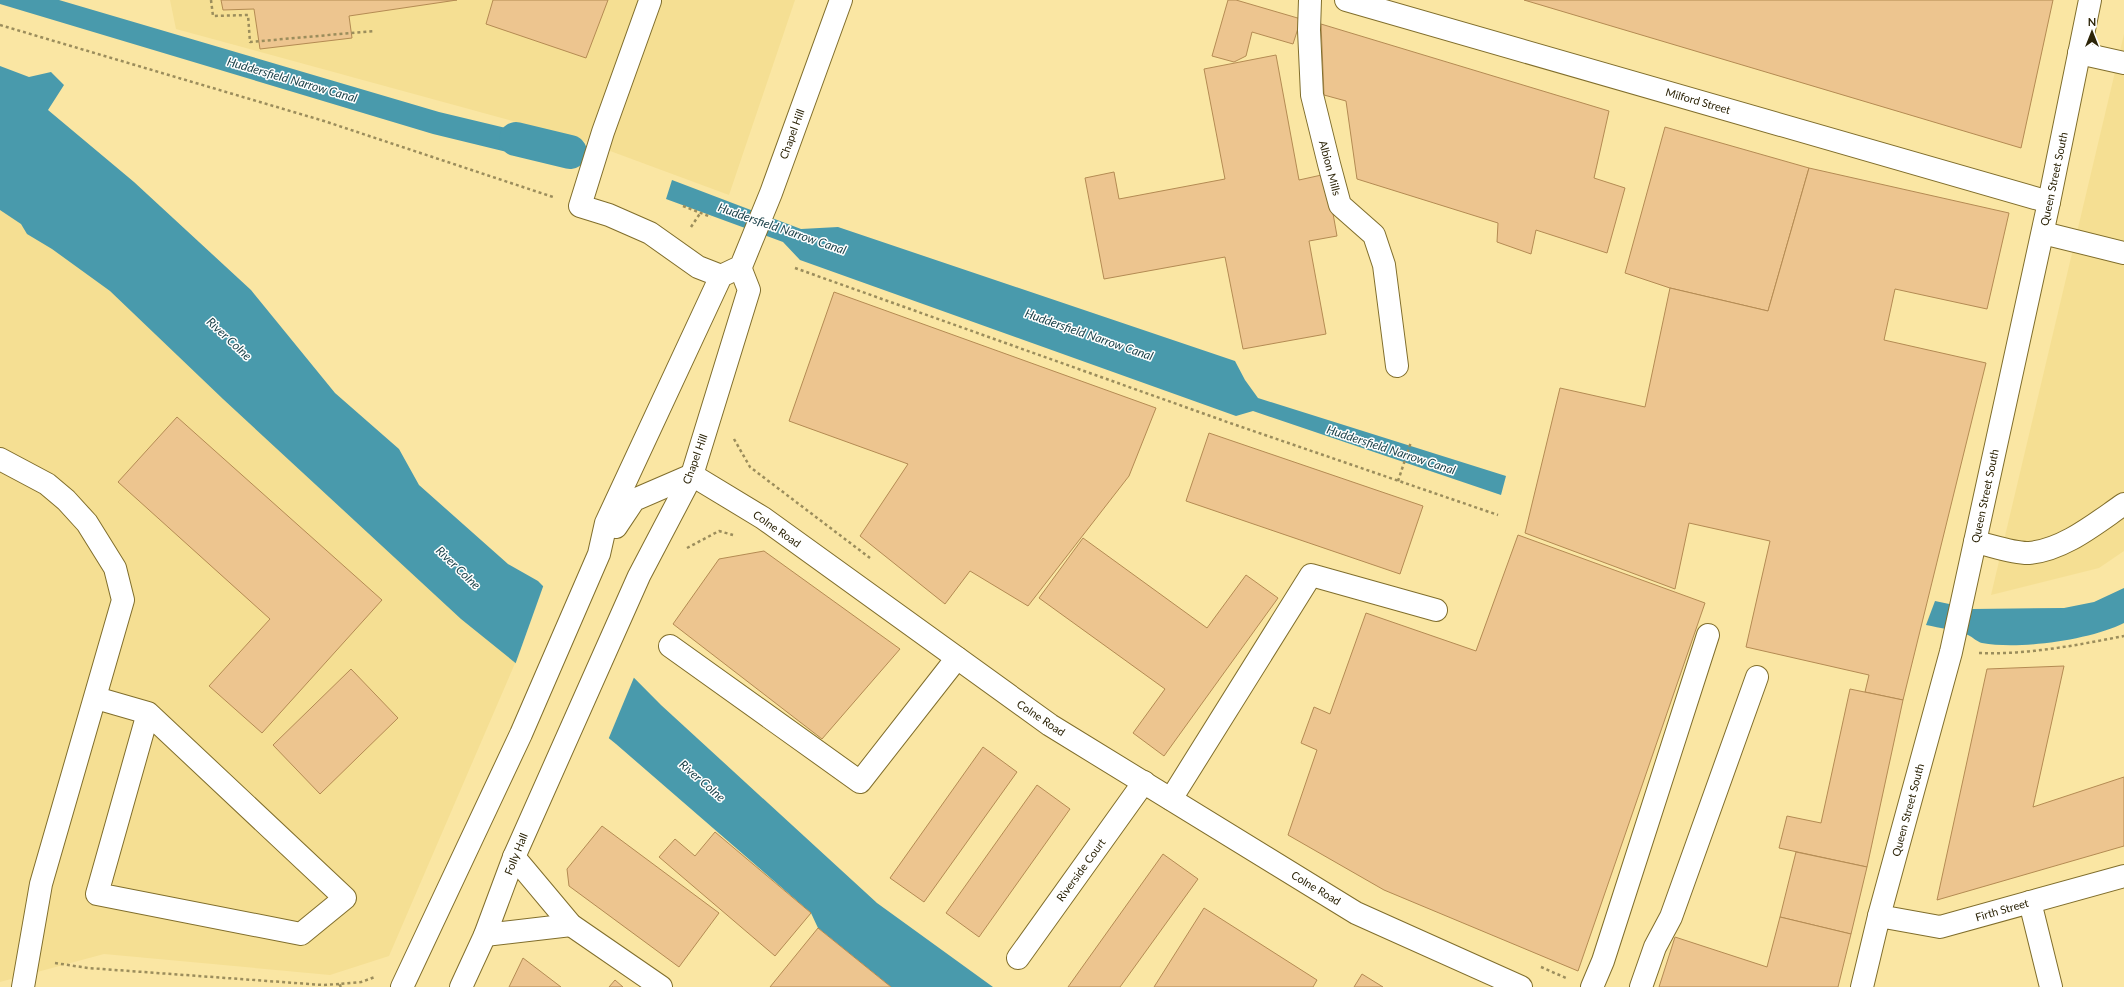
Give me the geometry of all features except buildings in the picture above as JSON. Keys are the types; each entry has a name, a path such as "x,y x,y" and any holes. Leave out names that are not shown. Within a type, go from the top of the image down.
{"main road":[{"path":"650,0 603,132 580,206 609,215 650,232 698,267 721,276"},
{"name":"Chapel Hill","path":"574,723 640,576 692,475 750,290 741,265 771,193 842,0"},
{"name":"Albion Mills","path":"1310,0 1309,30 1312,95 1340,205 1374,235 1384,265 1397,366"},
{"name":"Milford Street","path":"1346,0 2049,202"},
{"name":"Queen Street South","path":"1862,987 1879,916 1951,652 2049,202 2090,0"},
{"path":"2079,53 2124,63"},
{"path":"2042,232 2124,253"},
{"path":"599,554 606,523 721,276 741,265"},
{"path":"0,459 47,484 66,500 87,523 115,568 123,600 42,884 23,987"},
{"path":"402,987 521,734 599,554 634,500 692,475"},
{"name":"Colne Road","path":"692,475 763,518 1050,725 1356,913 1521,987"},
{"path":"1975,542 2028,553 2037,552 2071,539 2124,504"},
{"path":"1171,799 1311,575 1436,610"},
{"path":"1592,987 1603,961 1708,635"},
{"path":"670,646 860,782 957,658"},
{"path":"1641,987 1655,947 1671,917 1758,677"},
{"path":"96,698 148,713 345,898 301,934 97,894 148,713"},
{"name":"Folly Hall","path":"461,987 485,936 514,856 574,723"},
{"name":"Riverside Court","path":"1018,958 1144,782"},
{"path":"514,856 570,925 661,987"},
{"name":"Firth Street","path":"1879,916 1940,927 2124,876"},
{"path":"2030,902 2051,987"},
{"path":"485,936 570,925"}],"path":[{"path":"211,0 213,16 248,15 250,42 374,31"},
{"path":"0,25 324,121 580,206"},
{"path":"684,206 711,217"},
{"path":"690,228 701,212"},
{"path":"795,268 1498,515"},
{"path":"1398,481 1411,442"},
{"path":"683,550 719,532 735,535"},
{"path":"1997,653 2071,646 2124,636"},
{"path":"28,960 88,968 316,984 340,984"}],"shaded area":[{"path":"170,0 795,0 729,195 575,138 176,29"},
{"path":"2124,34 2124,551 2099,568 1991,595"},
{"path":"0,190 516,661 389,956 330,975 104,954 0,982"}],"water":[{"path":"0,0 59,0 439,112 564,142 556,164 433,134 0,4"},
{"name":"River Colne","path":"0,66 29,77 51,72 64,85 48,110 134,182 251,290 335,393 399,449 419,485 508,564 538,581 661,705 877,903 993,987 891,987 818,928 811,913 616,744 461,619 223,399 110,291 52,249 27,234 21,224 0,210"},
{"path":"672,180 801,229 838,227 1235,361 1245,380 1258,398 1506,476 1501,495 1253,411 1236,416 800,260 783,242 666,199"},
{"path":"2124,588 2124,623 2110,629 2074,639 2034,644 1997,645 1978,642 1970,636 1953,630 1926,625 1935,601 1973,609 2064,608 2094,602"}],"pier":[{"path":"544,584 635,675 608,740 515,665"}],"waterway":[{"name":"Huddersfield Narrow Canal","path":"516,139 570,152"}]}
